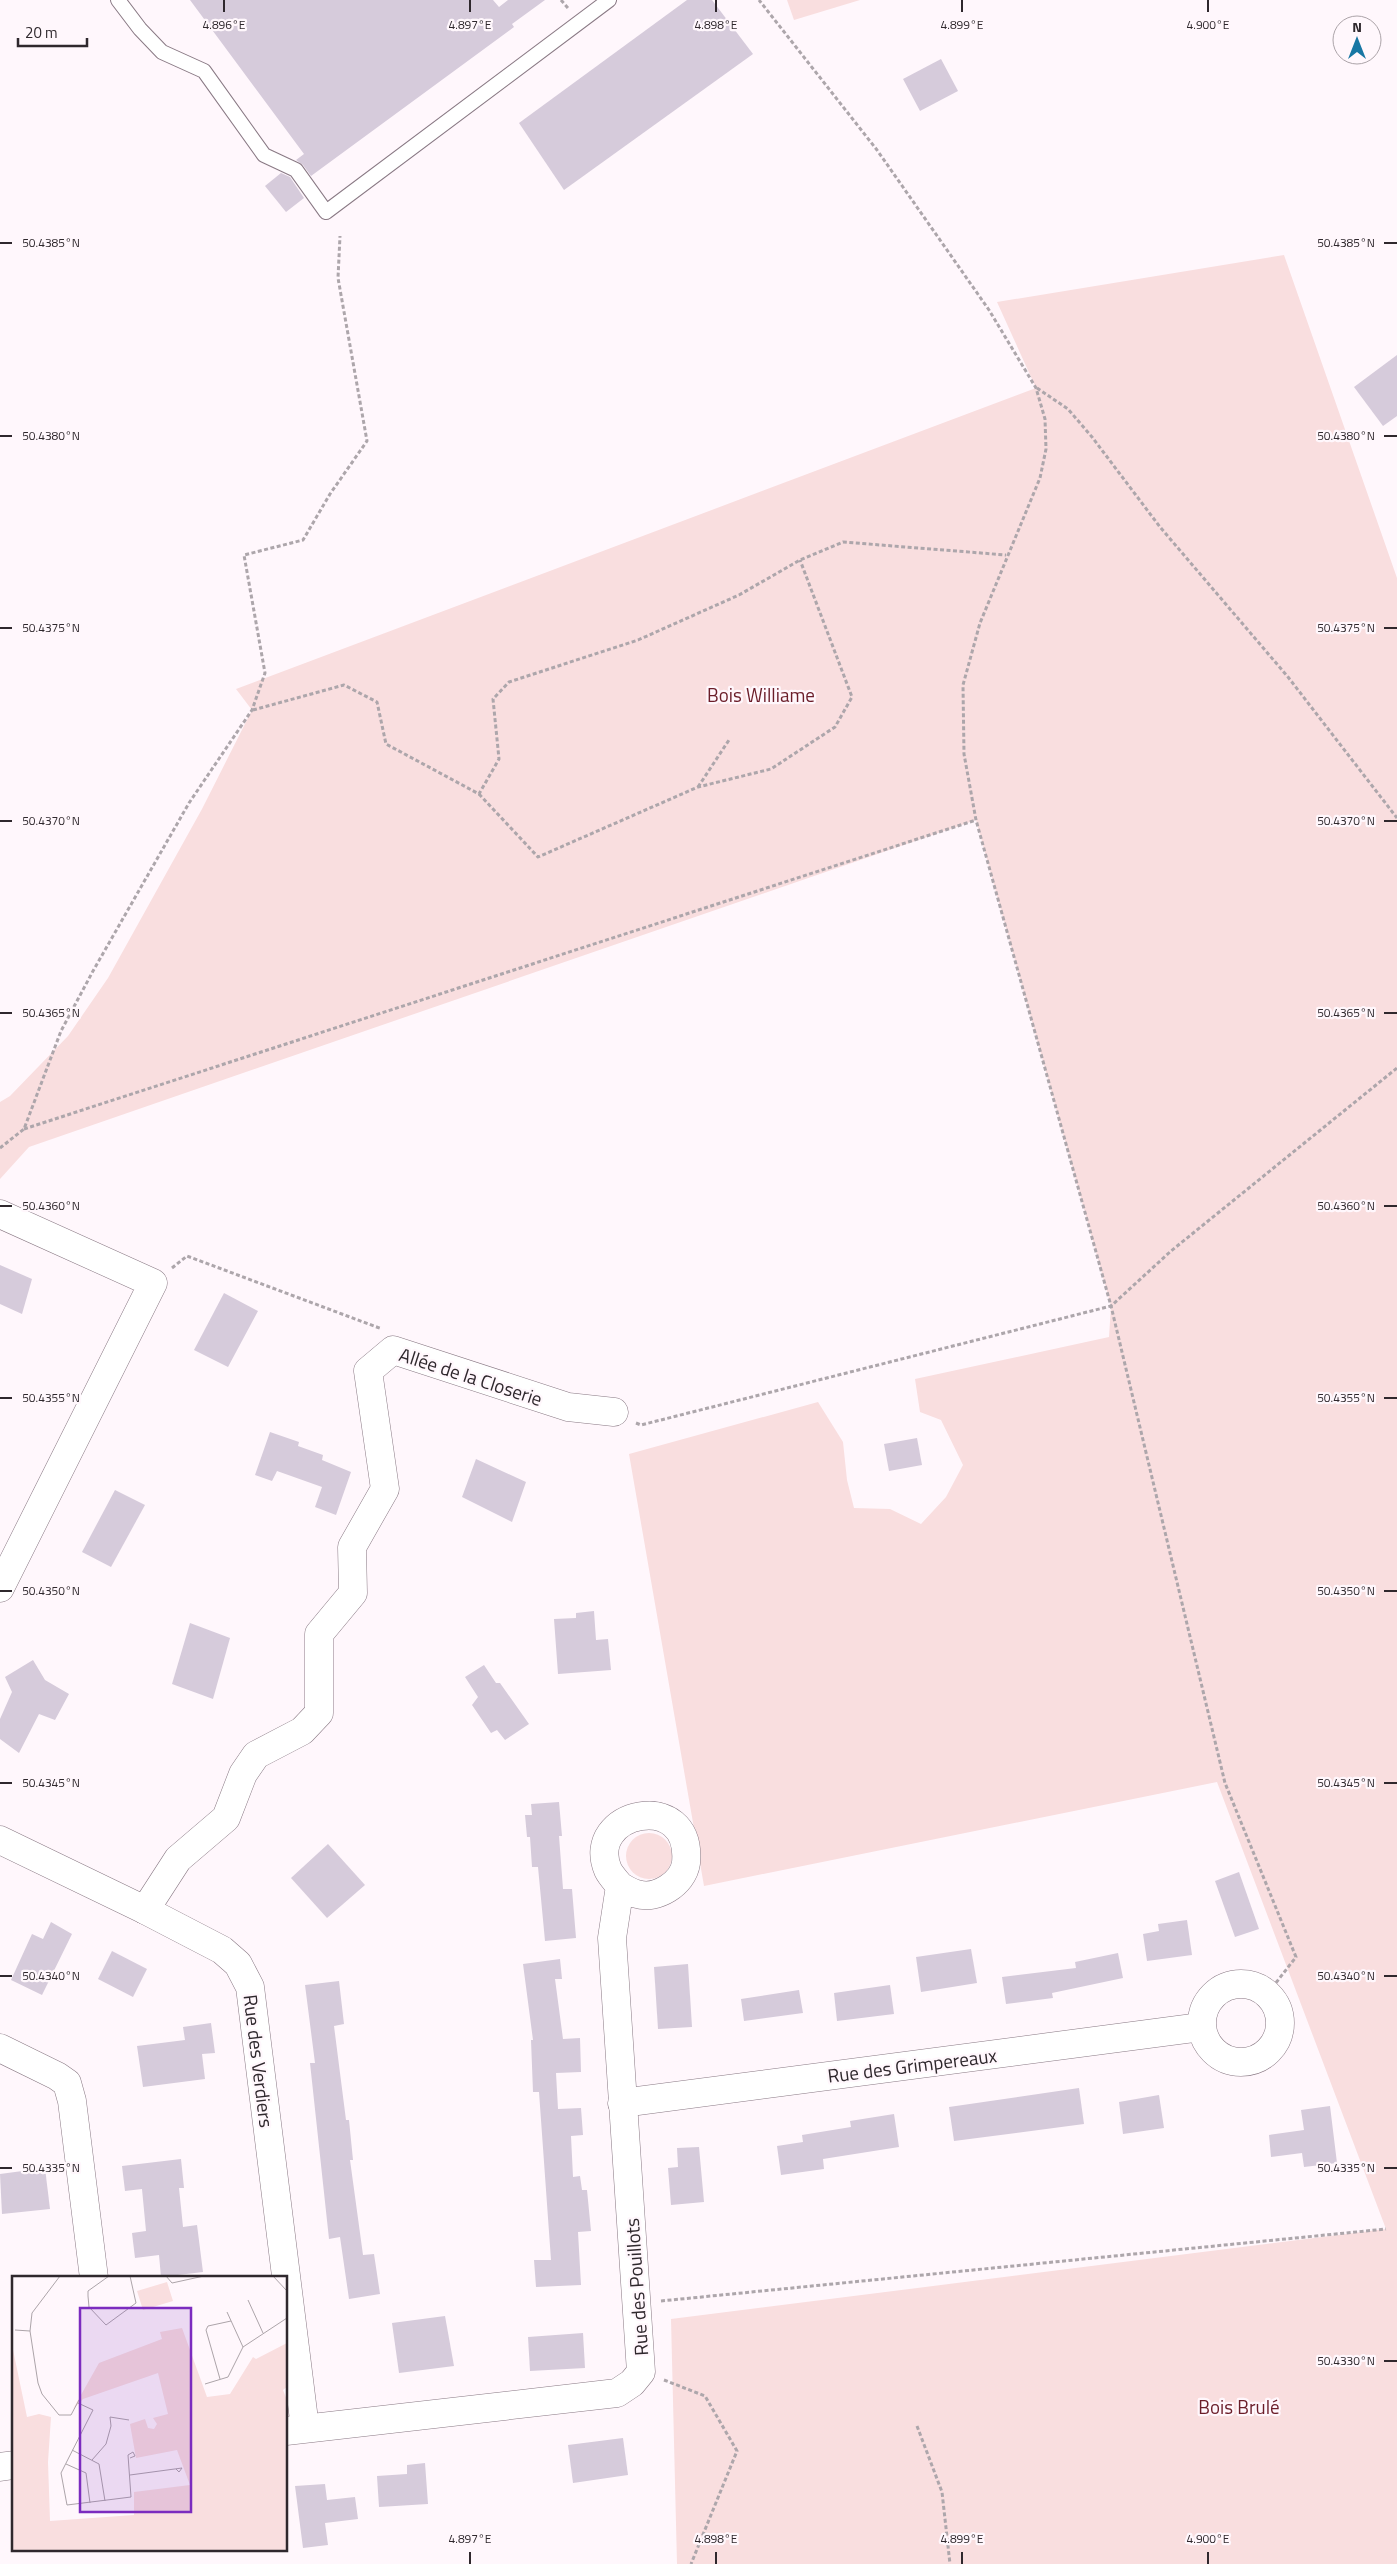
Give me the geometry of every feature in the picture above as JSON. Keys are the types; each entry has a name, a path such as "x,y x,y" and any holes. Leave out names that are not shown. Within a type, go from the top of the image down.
{"street":[{"path":"0,1214 153,1283 0,1588"},
{"name":"Allée de la Closerie","path":"145,1910 178,1859 226,1818 243,1774 256,1755 302,1731 319,1713 319,1634 353,1592 352,1547 385,1489 368,1371 393,1350 568,1407 614,1412"},
{"name":"Rue des Verdiers","path":"0,1840 145,1910 222,1950 238,1964 250,1987 280,2276"},
{"name":"Rue des Pouillots","path":"296,2430 617,2393 632,2383 641,2372 638,2303 622,2103 612,1938 620,1886"},
{"path":"1232,1984 1251,1984 1268,1993 1278,2009 1280,2028 1273,2046 1259,2058 1240,2063 1222,2058 1208,2045 1201,2027 1204,2008 1215,1992 1232,1984"},
{"name":"Rue des Grimpereaux","path":"622,2103 1201,2027"},
{"path":"0,2048 57,2076 67,2083 72,2102 94,2276"},
{"name":"Rue des Verdiers","path":"288,2353 296,2430"}],"lane":[{"path":"118,0 140,29 162,52 184,60 204,71 264,155 296,170 326,212 609,0"}],"path":[{"path":"759,0 876,150 989,310 1036,388 1045,419 1046,449 1040,478 1006,555 980,623 963,685 964,754 976,820 1111,1306 1226,1783 1296,1957 1268,1993"},
{"path":"24,1129 61,1031 93,971 189,803 252,710 265,674 244,555 303,540 330,494 367,441 338,278 340,236"},
{"path":"1036,388 1068,409 1092,437 1160,527 1288,677 1397,818"},
{"path":"479,794 499,759 493,698 509,682 638,640 739,595 800,560 843,542 1006,555"},
{"path":"252,710 344,685 377,702 386,744 479,794 538,857 698,788 771,769 835,727 852,697 800,560"},
{"path":"698,788 728,740"},
{"path":"0,1148 24,1129 976,820"},
{"path":"614,1412 641,1425 1111,1306 1171,1251 1397,1068"},
{"path":"153,1283 187,1256 388,1331"},
{"path":"638,2303 1386,2229"},
{"path":"641,2372 705,2396 737,2451 691,2564"},
{"path":"917,2426 942,2492 950,2564"}],"green space":[{"path":"787,0 860,0 794,20"},
{"path":"1284,255 1397,578 1397,2564 677,2564 671,2319 1386,2229 1217,1782 704,1886 629,1454 818,1402 843,1442 847,1480 854,1508 890,1509 921,1524 946,1497 963,1465 941,1420 920,1412 915,1379 1109,1337 1111,1306 976,820 29,1147 0,1179 0,1102 10,1096 68,1036 108,978 202,809 252,710 236,689 1036,388 997,302"},
{"path":"645,1833 653,1833 662,1837 668,1843 672,1856 668,1869 662,1875 653,1879 645,1879 636,1875 630,1869 626,1860 626,1852 630,1843 636,1837"}],"building":[{"path":"190,0 493,0 499,7 508,0 545,0 512,24 514,27 311,176 303,165 296,160 304,154"},
{"path":"687,0 712,0 753,54 564,190 519,123"},
{"path":"941,59 958,91 920,111 903,79"},
{"path":"281,173 290,177 304,198 286,212 265,186"},
{"path":"1397,355 1397,416 1383,426 1354,387"},
{"path":"0,1265 32,1279 22,1314 0,1304"},
{"path":"224,1293 258,1311 228,1367 194,1350"},
{"path":"270,1432 299,1442 298,1446 323,1455 322,1460 351,1472 336,1515 315,1507 322,1487 277,1471 272,1481 255,1475"},
{"path":"917,1438 922,1465 889,1471 884,1444"},
{"path":"476,1459 526,1482 512,1522 462,1497"},
{"path":"115,1490 145,1505 111,1567 82,1552"},
{"path":"594,1611 596,1640 608,1639 611,1670 558,1674 554,1619 576,1618 576,1613"},
{"path":"190,1623 230,1638 213,1699 172,1684"},
{"path":"33,1660 45,1680 69,1694 55,1720 39,1714 19,1753 0,1739 0,1719 12,1692 5,1677"},
{"path":"484,1665 496,1683 500,1683 529,1724 505,1740 497,1730 491,1733 472,1705 478,1697 465,1677"},
{"path":"559,1802 562,1836 559,1836 563,1889 572,1889 576,1938 545,1941 538,1867 532,1867 530,1837 527,1837 525,1815 532,1815 531,1804"},
{"path":"328,1844 365,1885 327,1918 291,1878"},
{"path":"1239,1872 1259,1929 1235,1937 1215,1881"},
{"path":"1187,1920 1192,1955 1147,1961 1143,1934 1159,1931 1158,1924"},
{"path":"51,1922 72,1934 42,1995 11,1980 32,1934 43,1939"},
{"path":"971,1949 977,1983 921,1992 916,1957"},
{"path":"112,1951 147,1969 133,1997 98,1979"},
{"path":"1118,1953 1123,1978 1052,1993 1053,1998 1006,2004 1002,1977 1076,1968 1075,1962"},
{"path":"560,1959 562,1979 555,1979 563,2039 580,2038 581,2072 556,2073 558,2109 581,2108 583,2135 571,2136 573,2177 580,2176 582,2190 587,2190 591,2231 578,2232 581,2285 536,2287 534,2260 551,2260 539,2092 533,2092 531,2040 533,2040 523,1964"},
{"path":"688,1964 692,2027 658,2029 654,1967"},
{"path":"339,1981 344,2024 334,2026 346,2120 349,2120 353,2160 350,2160 363,2255 374,2254 380,2294 349,2299 340,2237 329,2239 310,2063 315,2063 305,1985"},
{"path":"890,1985 894,2014 837,2021 834,1993"},
{"path":"799,1990 803,2013 744,2021 741,1999"},
{"path":"211,2023 215,2053 202,2054 205,2079 143,2087 137,2046 185,2040 183,2027"},
{"path":"1079,2088 1084,2124 954,2141 949,2107"},
{"path":"1159,2095 1164,2128 1123,2134 1119,2102"},
{"path":"1330,2106 1337,2163 1304,2167 1302,2153 1271,2157 1269,2135 1304,2130 1301,2110"},
{"path":"894,2114 899,2147 823,2159 824,2169 781,2175 777,2146 803,2142 802,2135 851,2127 850,2121"},
{"path":"699,2147 704,2202 671,2205 668,2168 678,2167 677,2148"},
{"path":"181,2159 184,2188 179,2188 183,2227 197,2225 203,2272 161,2276 159,2255 135,2258 132,2233 146,2231 142,2189 125,2191 122,2166"},
{"path":"45,2168 50,2209 2,2214 0,2174"},
{"path":"445,2316 454,2366 399,2373 392,2323"},
{"path":"583,2333 585,2368 530,2371 528,2337"},
{"path":"623,2438 628,2475 573,2483 568,2445"},
{"path":"425,2463 428,2504 379,2507 377,2476 407,2474 407,2465"},
{"path":"325,2484 327,2500 355,2497 358,2519 325,2523 328,2545 303,2548 295,2486"}],"park label":[{"name":"Bois Williame","path":"761,694"},
{"name":"Bois Brulé","path":"1239,2406"}]}
